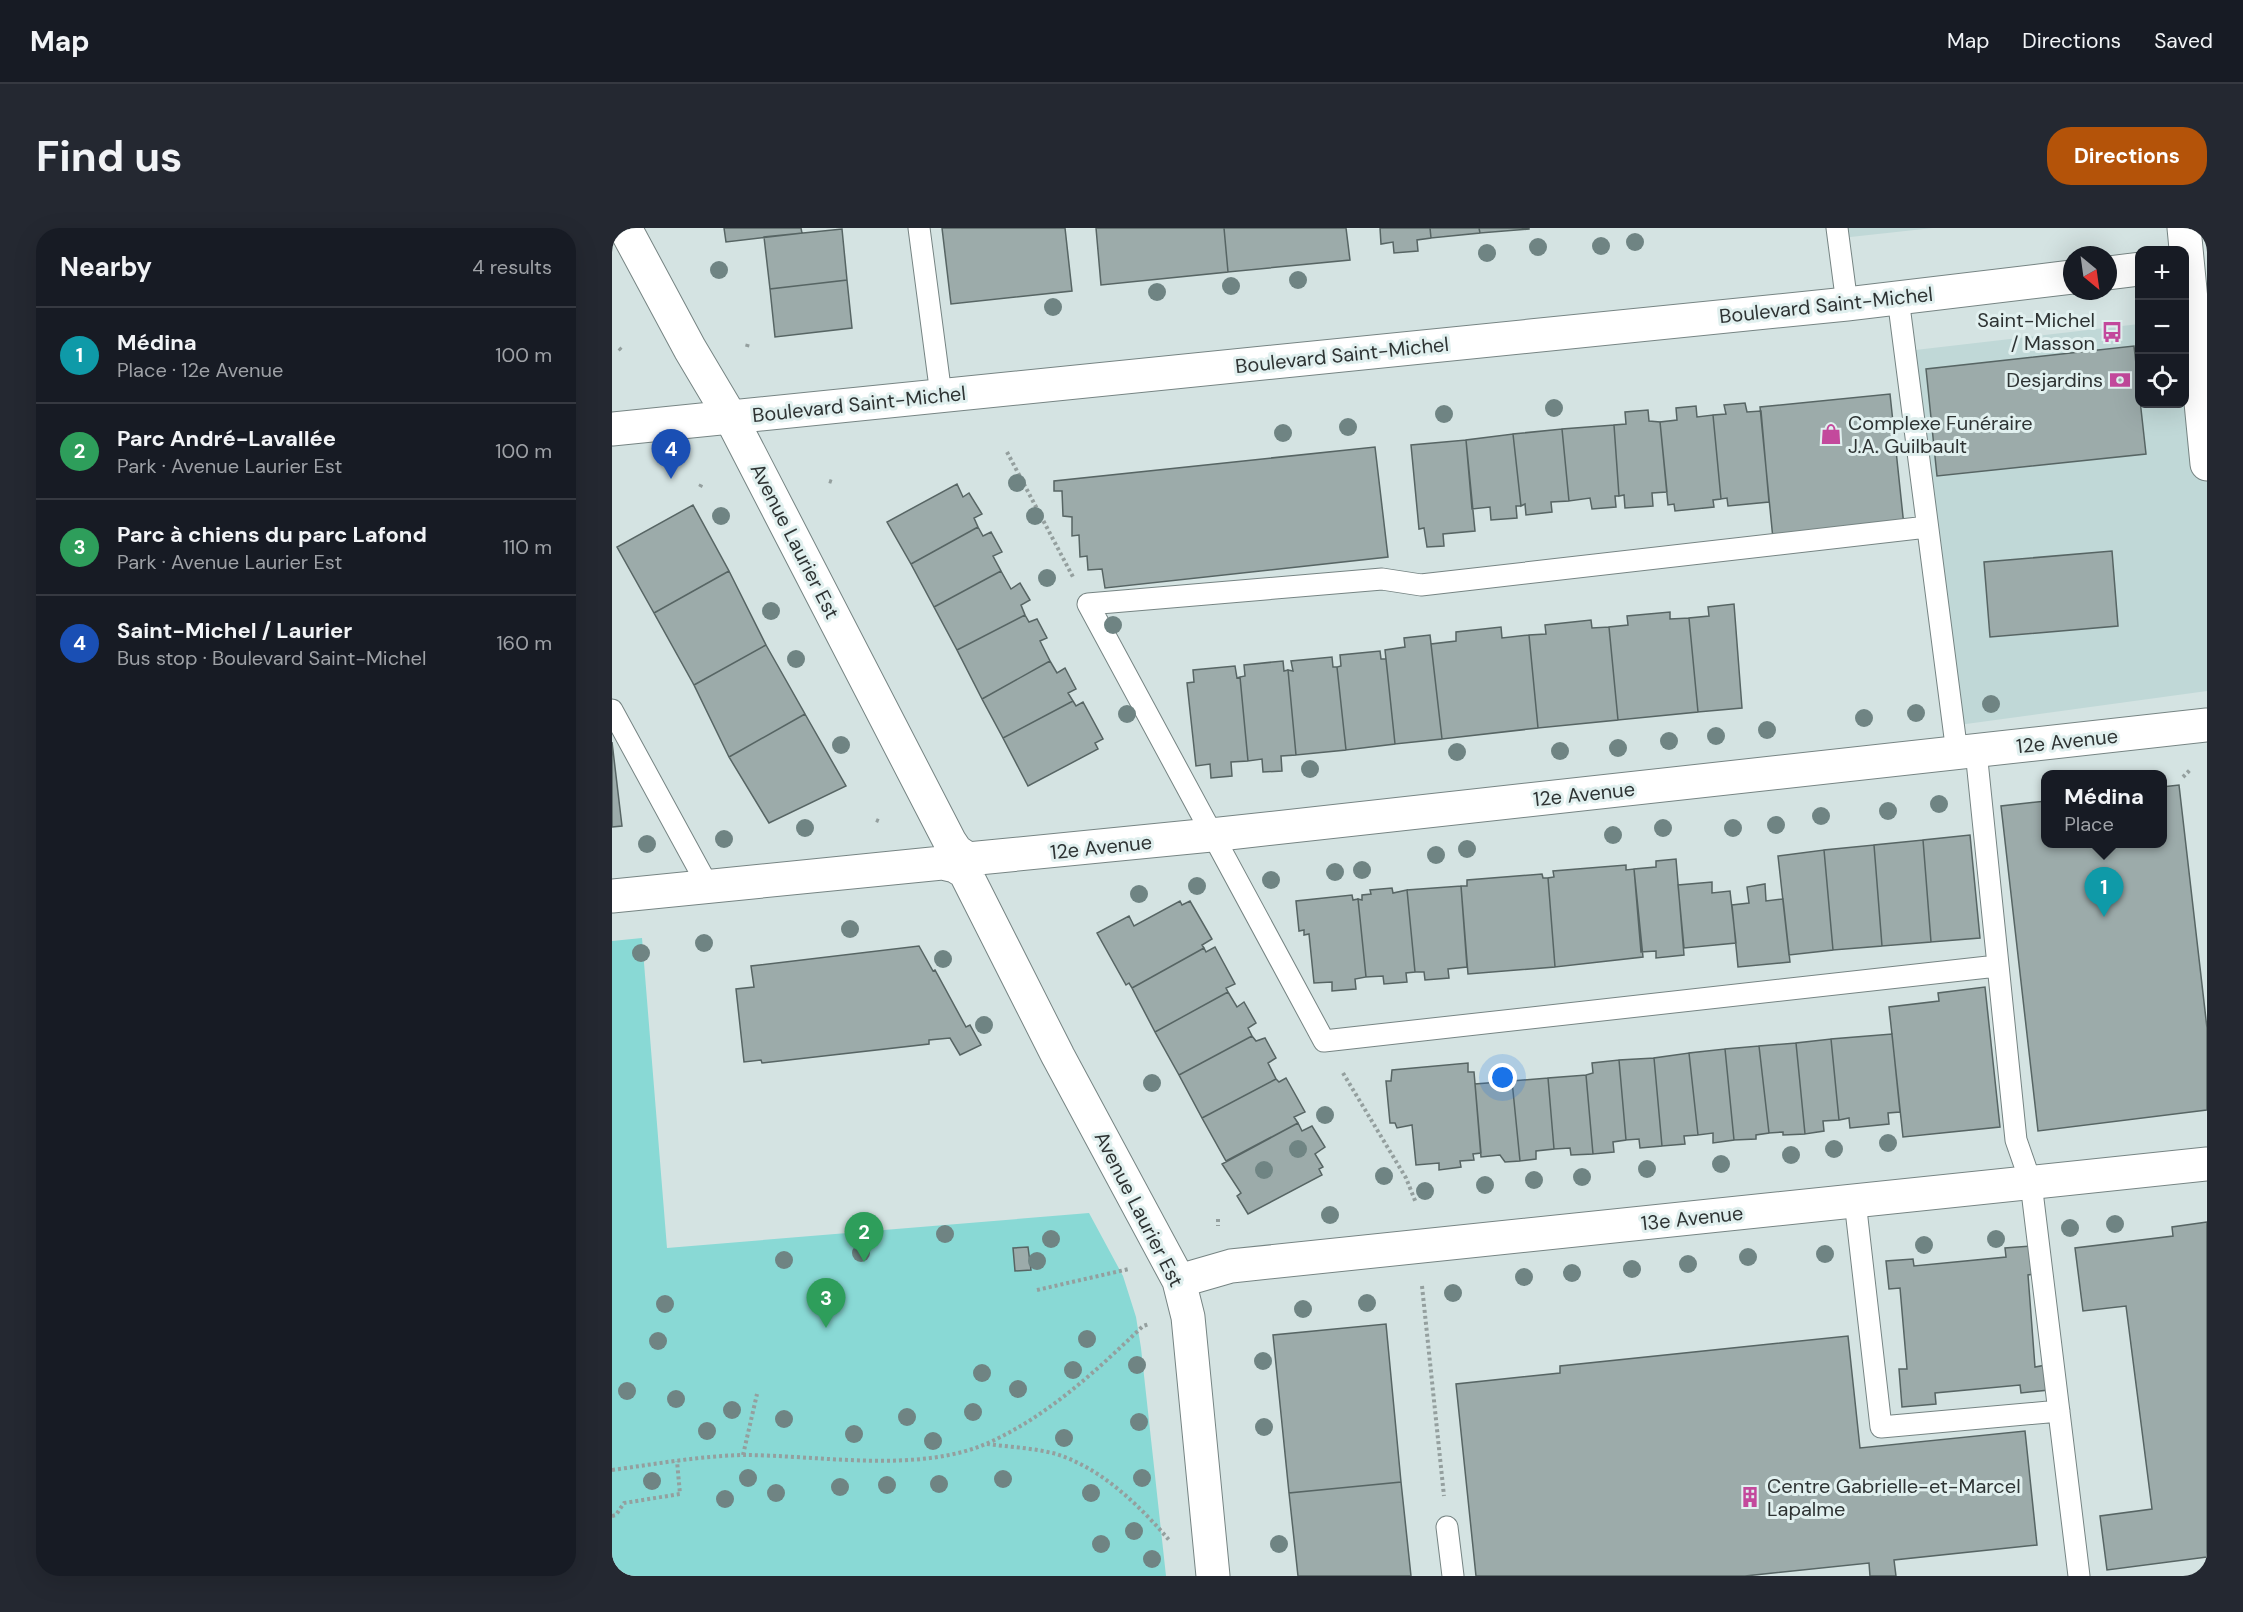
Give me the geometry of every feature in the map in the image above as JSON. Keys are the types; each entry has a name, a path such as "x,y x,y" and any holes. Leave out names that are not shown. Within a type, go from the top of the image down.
{"street":[{"name":"Avenue Laurier Est","path":"624,228 690,349 731,418 963,864 1058,1056 1179,1281 1188,1317 1213,1576"},
{"path":"2184,228 2193,263 2207,464"},
{"path":"2117,272 2135,270"},
{"name":"Boulevard Saint-Michel","path":"612,429 1846,304 2063,279"},
{"name":"12e Avenue","path":"612,896 942,863 955,866 974,860 2207,725"},
{"name":"13e Avenue","path":"1179,1281 1231,1266 2207,1164"}],"lane":[{"path":"919,228 941,395"},
{"path":"1837,228 1846,304"},
{"path":"1898,298 1927,527 1966,752 1997,966 2016,1140 2031,1183 2079,1576"},
{"path":"1927,527 1421,585 1383,579 1088,604 1324,1041 1997,966"},
{"path":"612,710 708,885"},
{"path":"1855,1201 1881,1427 2059,1411"},
{"path":"1448,1527 1453,1576"}],"path":[{"path":"1007,452 1088,604"},
{"path":"2183,777 2190,770"},
{"path":"1324,1041 1406,1178 1416,1203"},
{"path":"1218,1220 1218,1226"},
{"path":"1037,1290 1127,1270"},
{"path":"1422,1286 1448,1527"},
{"path":"612,1470 702,1457 743,1455 886,1460 952,1455 986,1444 1028,1422 1064,1397 1143,1326 1149,1324"},
{"path":"743,1455 757,1395"},
{"path":"986,1444 1056,1454 1078,1463 1125,1494 1148,1515 1169,1540"},
{"path":"612,1516 616,1515 624,1503 680,1494 677,1461"}],"shaded area":[{"path":"1830,228 1933,228 1832,239"},
{"path":"2207,317 2207,691 1944,727 1898,352 2135,324 2135,408 2189,408 2189,319"},
{"path":"642,938 667,1248 1089,1213 1123,1276 1136,1317 1166,1576 612,1576 612,941"}],"building":[{"path":"724,228 801,228 802,233 726,242"},
{"path":"942,228 1065,228 1072,291 951,304"},
{"path":"1096,228 1224,228 1228,272 1101,285"},
{"path":"1224,228 1346,228 1350,260 1228,272"},
{"path":"1380,228 1430,228 1431,238 1417,240 1418,251 1394,253 1393,242 1381,244"},
{"path":"1430,228 1479,228 1480,233 1431,238"},
{"path":"1479,228 1529,228 1529,229 1480,233"},
{"path":"842,229 847,280 770,289 764,237"},
{"path":"847,280 852,328 775,337 770,289"},
{"path":"2134,346 2135,408 2141,408 2146,454 1937,476 1926,369"},
{"path":"1890,394 1904,526 1773,539 1760,407"},
{"path":"1745,403 1747,412 1761,411 1769,502 1728,506 1727,498 1721,499 1713,415 1726,414 1724,405"},
{"path":"1696,406 1697,417 1713,415 1721,499 1713,500 1714,507 1675,511 1674,504 1668,505 1660,422 1677,420 1676,408"},
{"path":"1648,410 1649,421 1660,422 1667,492 1652,493 1653,506 1625,508 1624,495 1619,496 1614,425 1626,424 1625,412"},
{"path":"1614,425 1619,496 1615,496 1616,507 1592,509 1590,498 1569,501 1562,429"},
{"path":"1562,429 1569,501 1551,502 1552,512 1526,515 1525,504 1521,506 1513,434"},
{"path":"1513,434 1521,506 1516,506 1517,518 1491,520 1490,507 1472,509 1466,440"},
{"path":"1466,440 1475,531 1443,534 1444,546 1427,547 1424,528 1419,529 1411,445"},
{"path":"1375,447 1388,557 1105,588 1102,569 1088,570 1087,556 1080,557 1079,535 1072,536 1072,517 1063,516 1062,491 1054,491 1054,481"},
{"path":"957,484 963,497 969,493 982,514 974,518 978,527 911,564 887,522"},
{"path":"693,505 729,571 654,613 617,547"},
{"path":"978,527 983,536 991,532 1002,552 993,556 1001,571 934,607 911,564"},
{"path":"2112,551 2118,626 1990,637 1984,562"},
{"path":"729,571 766,645 694,685 654,613"},
{"path":"1001,571 1011,589 1020,583 1030,600 1021,605 1025,615 957,650 934,607"},
{"path":"1734,604 1742,708 1698,712 1689,618 1709,616 1708,607"},
{"path":"1670,612 1670,619 1689,618 1698,712 1618,720 1609,627 1628,625 1627,616"},
{"path":"1025,615 1029,622 1037,619 1047,638 1040,641 1050,661 982,699 957,650"},
{"path":"1591,620 1592,628 1609,627 1618,720 1538,728 1529,635 1546,634 1545,625"},
{"path":"1501,627 1502,638 1529,635 1538,728 1442,739 1431,644 1456,641 1456,632"},
{"path":"1430,635 1442,739 1395,744 1385,650 1405,647 1404,638"},
{"path":"766,645 805,714 729,757 694,685"},
{"path":"1380,651 1381,659 1386,659 1395,744 1346,750 1337,667 1341,666 1340,655"},
{"path":"1332,657 1333,667 1337,667 1346,750 1296,755 1288,670 1293,671 1291,661"},
{"path":"1050,661 1057,673 1065,668 1076,689 1068,693 1073,701 1003,738 982,699"},
{"path":"1283,661 1284,671 1288,670 1296,755 1281,756 1282,771 1263,772 1262,759 1248,761 1240,677 1245,676 1244,665"},
{"path":"1235,666 1237,678 1240,677 1248,761 1231,762 1232,776 1211,778 1210,764 1196,766 1187,683 1194,682 1193,670"},
{"path":"1073,701 1076,706 1083,702 1103,739 1095,743 1098,749 1028,786 1003,738"},
{"path":"805,714 846,786 769,823 729,757"},
{"path":"612,742 622,826 612,827"},
{"path":"2179,785 2207,1028 2207,1110 2038,1131 2001,806 2041,802 2041,848 2167,848 2167,786"},
{"path":"1970,835 1980,938 1931,942 1923,840"},
{"path":"1923,840 1931,942 1882,946 1874,845"},
{"path":"1874,845 1882,946 1833,950 1824,850"},
{"path":"1824,850 1833,950 1789,955 1778,856"},
{"path":"1676,859 1684,955 1656,958 1656,951 1641,952 1634,869 1656,867 1656,861"},
{"path":"1626,865 1626,870 1634,869 1643,957 1555,967 1548,878 1554,877 1553,871"},
{"path":"1542,874 1543,878 1548,878 1555,967 1468,974 1461,886 1467,886 1467,880"},
{"path":"1712,882 1712,893 1730,891 1736,943 1684,948 1678,885"},
{"path":"1765,884 1766,901 1783,899 1790,962 1738,967 1732,905 1749,903 1747,887"},
{"path":"1461,886 1467,967 1448,969 1449,978 1425,980 1424,972 1415,972 1407,890"},
{"path":"1392,888 1393,893 1407,890 1415,972 1406,973 1407,982 1384,984 1383,976 1366,977 1358,899 1362,900 1362,895 1371,894 1370,890"},
{"path":"1352,895 1353,900 1358,899 1366,977 1355,979 1356,989 1332,991 1332,982 1314,983 1309,934 1304,935 1304,930 1299,931 1296,901"},
{"path":"1180,901 1182,905 1190,901 1212,939 1202,945 1204,948 1132,988 1129,983 1126,985 1097,933 1129,916 1134,926"},
{"path":"919,946 966,1027 970,1025 981,1045 960,1055 950,1038 929,1040 929,1044 762,1063 761,1060 744,1062 736,989 754,987 751,966"},
{"path":"1215,947 1235,984 1226,988 1228,992 1155,1032 1132,988 1204,948 1206,952"},
{"path":"1985,987 2000,1127 1903,1137 1889,1007 1939,1001 1938,993"},
{"path":"1228,992 1237,1007 1244,1002 1256,1023 1248,1028 1252,1036 1179,1075 1155,1032"},
{"path":"1892,1034 1900,1112 1888,1113 1889,1124 1850,1128 1849,1118 1839,1120 1831,1039"},
{"path":"1252,1036 1256,1041 1265,1038 1276,1058 1268,1063 1276,1079 1202,1118 1179,1075"},
{"path":"1831,1039 1839,1120 1823,1121 1824,1131 1805,1134 1796,1043"},
{"path":"1796,1043 1805,1134 1769,1133 1759,1046"},
{"path":"1759,1046 1769,1133 1756,1135 1756,1139 1734,1140 1725,1049"},
{"path":"1725,1049 1734,1140 1713,1143 1713,1133 1698,1135 1689,1053"},
{"path":"1689,1053 1698,1135 1684,1136 1685,1144 1662,1146 1654,1058"},
{"path":"1654,1058 1662,1146 1640,1148 1639,1139 1626,1140 1619,1060"},
{"path":"1619,1060 1626,1140 1613,1142 1614,1152 1593,1154 1586,1075 1593,1073 1592,1063"},
{"path":"1468,1063 1468,1072 1474,1072 1481,1153 1473,1154 1474,1160 1460,1161 1461,1167 1439,1170 1439,1163 1416,1165 1412,1125 1397,1128 1395,1123 1390,1123 1386,1081 1391,1081 1392,1070"},
{"path":"1586,1075 1593,1154 1571,1155 1570,1148 1554,1149 1548,1078"},
{"path":"1286,1078 1305,1112 1294,1117 1298,1123 1226,1161 1202,1118 1276,1079 1279,1082"},
{"path":"1548,1078 1554,1149 1536,1151 1536,1159 1520,1161 1512,1081"},
{"path":"1512,1081 1520,1161 1505,1162 1500,1155 1481,1157 1475,1084"},
{"path":"1298,1123 1302,1131 1312,1126 1325,1147 1315,1154 1323,1167 1319,1169 1322,1175 1248,1214 1237,1196 1241,1193 1222,1164"},
{"path":"2207,1222 2207,1557 2107,1570 2100,1516 2152,1509 2126,1306 2083,1311 2075,1248 2173,1236 2172,1227"},
{"path":"2031,1246 2034,1274 2028,1275 2035,1367 2046,1365 2049,1390 2021,1393 2020,1385 1935,1393 1936,1404 1902,1407 1899,1369 1907,1369 1900,1288 1889,1289 1886,1261 1913,1259 1914,1266 2006,1257 2005,1248"},
{"path":"1028,1247 1031,1270 1015,1271 1013,1248"},
{"path":"1386,1324 1401,1482 1289,1493 1273,1335"},
{"name":"Centre Gabrielle-et-Marcel Lapalme","path":"1848,1336 1860,1448 2025,1431 2037,1545 1894,1560 1896,1576 1870,1576 1869,1563 1745,1576 1476,1576 1456,1384 1560,1373 1560,1366"},
{"path":"1401,1482 1411,1576 1298,1576 1289,1493"}],"place":[{"name":"Saint-Michel / Masson","path":"2112,332"},
{"name":"Desjardins","path":"2120,380"},
{"name":"Complexe Funéraire J.A. Guilbault","path":"1831,434"},
{"name":"Saint-Michel / Laurier","path":"671,479"},
{"name":"Médina","path":"2104,917"},
{"name":"Parc André-Lavallée","path":"864,1262"},
{"name":"Parc à chiens du parc Lafond","path":"826,1328"},
{"name":"Centre Gabrielle-et-Marcel Lapalme","path":"1750,1497"}]}
